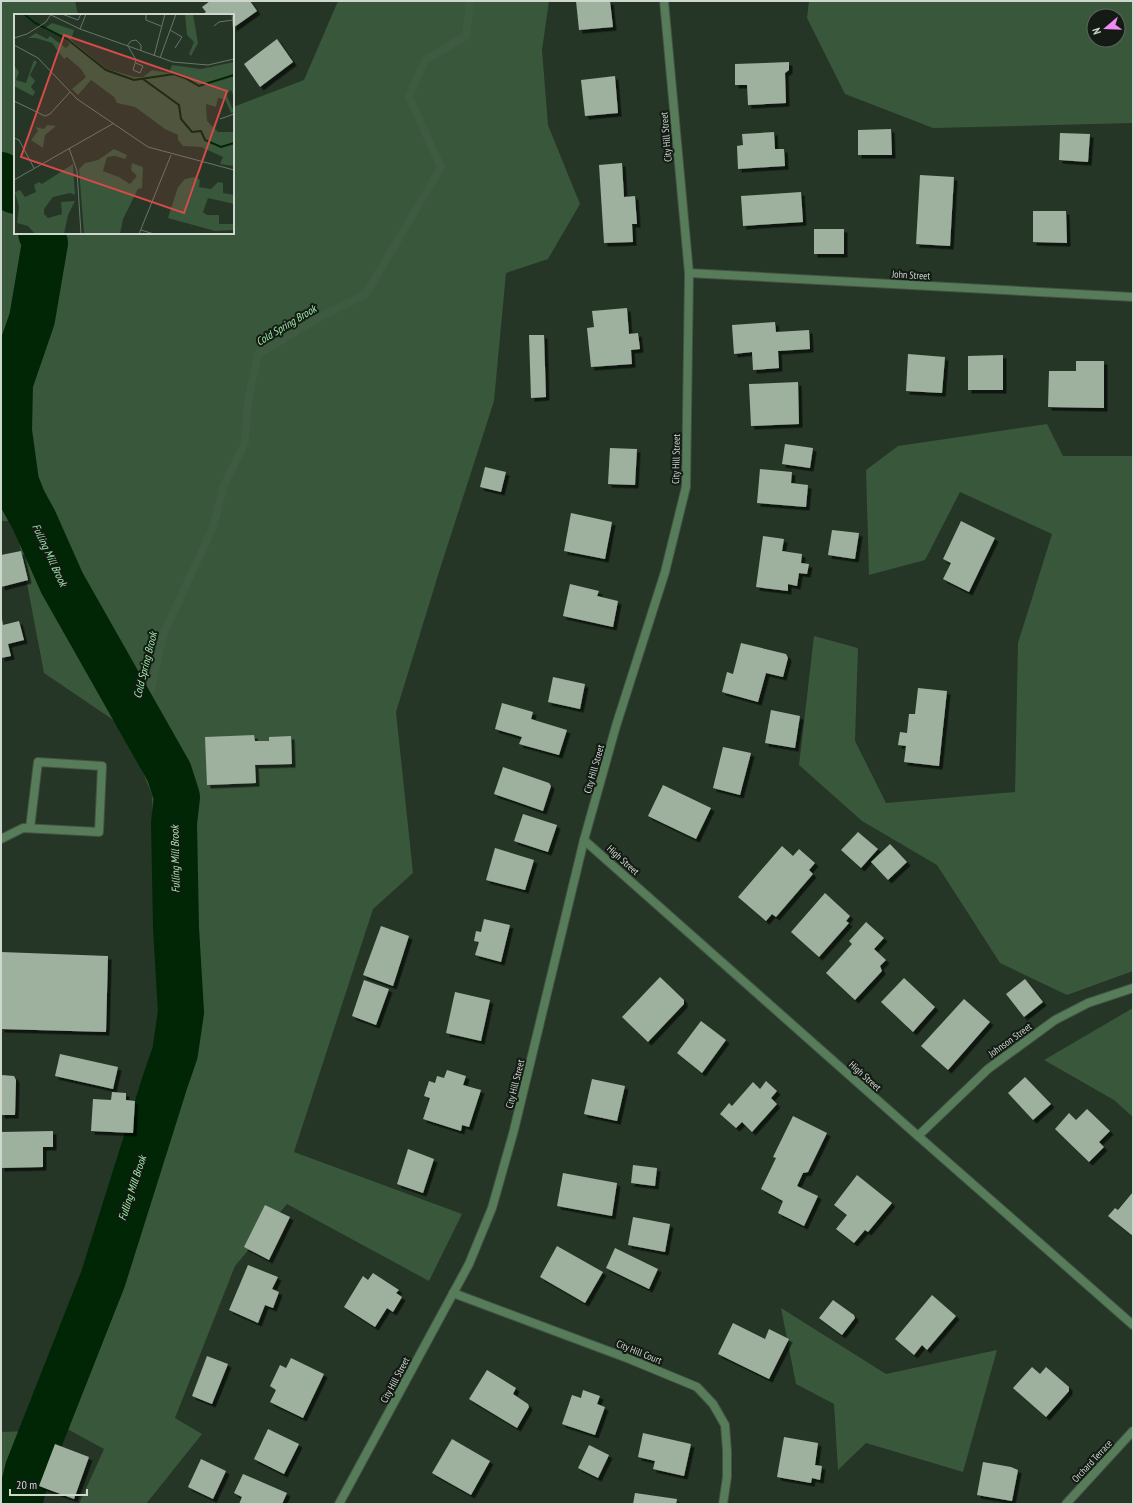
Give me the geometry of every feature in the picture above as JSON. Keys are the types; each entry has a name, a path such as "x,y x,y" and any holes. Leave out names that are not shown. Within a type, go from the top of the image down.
{"street":[{"name":"City Hill Street","path":"339,1504 469,1264 492,1208 512,1137 584,840 616,726 665,572 686,487 689,273 664,1"},
{"name":"John Street","path":"689,273 1133,297"},
{"path":"1,839 23,828 99,832 102,766 38,762 30,828"},
{"name":"High Street","path":"584,840 1133,1325"},
{"name":"Johnson Street","path":"918,1136 988,1069 1056,1020 1088,1003 1133,988"},
{"name":"City Hill Court","path":"453,1292 627,1358 697,1387 713,1404 725,1425 728,1451 727,1477 723,1504"},
{"name":"Orchard Terrace","path":"1066,1504 1133,1431"}],"green space":[{"path":"1,1 75,1 78,14 14,14 14,234 234,234 234,107 304,80 338,1 549,1 542,50 548,125 580,204 548,259 506,273 494,401 396,712 413,873 373,909 294,1152 462,1214 429,1281 287,1204 235,1266 175,1418 202,1434 146,1504 79,1504 104,1449 60,1425 29,1496 28,1504 1,1504 1,1432 27,1431 96,1248 161,1048 152,795 125,728 44,673 15,521 1,521"},
{"path":"809,1 1133,1 1133,123 933,128 845,94 807,18"},
{"path":"1047,424 1063,456 1133,456 1133,971 1067,995 1000,963 937,865 862,821 799,765 814,636 858,648 855,741 886,803 1015,792 1018,643 1052,534 960,492 925,560 869,575 866,470 898,446"},
{"path":"1133,1008 1133,1117 1114,1100 1044,1060"},
{"path":"781,1308 886,1374 997,1350 963,1472 866,1443 838,1470 834,1404 796,1384"}],"building":[{"path":"210,1 250,1 257,11 234,27 234,14 203,14 206,12 202,7"},
{"path":"576,1 610,1 613,27 579,30"},
{"path":"277,39 293,62 260,87 244,64"},
{"path":"789,62 789,70 785,73 786,103 748,105 747,85 735,85 735,64"},
{"path":"615,76 618,113 585,116 581,80"},
{"path":"891,129 892,155 858,155 858,130"},
{"path":"774,132 775,149 784,149 785,166 738,169 737,146 743,145 742,134"},
{"path":"1060,133 1090,134 1088,162 1059,160"},
{"path":"622,163 624,197 635,196 637,224 632,224 633,242 604,243 599,165"},
{"path":"920,175 954,177 950,246 916,244"},
{"path":"801,192 803,222 743,226 741,196"},
{"path":"1033,211 1066,211 1067,243 1033,242"},
{"path":"814,229 844,229 844,254 814,254"},
{"path":"627,308 629,334 638,333 640,349 631,350 632,364 591,367 587,328 594,327 592,311"},
{"path":"775,322 776,332 809,330 810,349 778,351 779,368 753,370 752,352 734,354 732,325"},
{"path":"529,335 544,335 546,397 531,398"},
{"path":"908,354 945,357 942,393 906,391"},
{"path":"1003,355 1003,390 968,390 968,356"},
{"path":"1076,361 1104,361 1104,408 1048,407 1049,371 1076,371"},
{"path":"798,382 799,424 751,426 749,384"},
{"path":"785,444 813,448 810,468 782,464"},
{"path":"610,448 637,449 635,485 608,484"},
{"path":"485,467 506,472 501,492 480,487"},
{"path":"760,469 792,472 791,483 808,485 806,507 757,503"},
{"path":"571,513 612,522 605,559 564,551"},
{"path":"961,521 995,538 969,592 943,579 951,563 943,559"},
{"path":"832,530 859,533 855,559 828,555"},
{"path":"763,536 784,539 782,551 802,554 801,563 809,564 807,574 799,573 797,586 788,584 788,591 756,587"},
{"path":"21,551 28,580 1,587 1,555"},
{"path":"570,584 599,591 597,596 618,601 613,627 563,616"},
{"path":"2,619 3,625 19,621 24,640 8,644 11,656 1,658"},
{"path":"741,643 786,654 788,658 783,677 766,673 758,702 722,692 727,672 733,674"},
{"path":"553,677 585,684 580,709 548,702"},
{"path":"918,688 947,691 939,766 904,762 906,746 898,745 900,732 907,733 909,714 915,714"},
{"path":"502,703 533,712 531,719 567,730 559,755 519,744 522,737 495,729"},
{"path":"771,710 800,716 795,748 765,743"},
{"path":"254,735 255,741 269,741 269,737 291,736 292,764 255,765 256,783 207,785 205,737"},
{"path":"723,747 751,753 740,795 713,788"},
{"path":"503,767 549,783 551,786 543,811 494,794"},
{"path":"663,785 711,808 696,839 648,816"},
{"path":"523,814 557,825 548,852 514,841"},
{"path":"858,832 878,849 861,868 841,850"},
{"path":"890,844 907,862 888,880 871,862"},
{"path":"782,846 793,856 799,849 815,863 809,870 813,874 776,917 772,914 766,921 738,897"},
{"path":"495,848 534,860 525,890 486,880"},
{"path":"825,893 850,916 846,921 849,923 819,957 791,932"},
{"path":"484,919 510,925 501,962 475,955 479,942 474,941 476,931 481,932"},
{"path":"866,922 884,938 874,949 886,960 880,966 882,971 855,1000 826,973 852,944 849,941"},
{"path":"381,926 409,936 393,986 363,975"},
{"path":"1,952 108,956 106,1032 1,1029"},
{"path":"660,977 684,1000 684,1004 648,1042 622,1017"},
{"path":"904,978 935,1007 913,1032 881,1002"},
{"path":"1025,979 1043,1002 1024,1017 1006,994"},
{"path":"364,980 389,989 376,1025 352,1016"},
{"path":"455,992 490,1000 481,1041 446,1033"},
{"path":"964,999 990,1022 948,1070 921,1046"},
{"path":"701,1021 726,1040 702,1073 677,1053"},
{"path":"60,1054 118,1067 113,1089 55,1076"},
{"path":"447,1070 466,1076 463,1085 481,1090 469,1127 462,1125 461,1131 423,1119 430,1098 424,1096 429,1081 435,1083 437,1076 444,1078"},
{"path":"1,1075 14,1076 16,1080 15,1115 1,1115"},
{"path":"1025,1077 1051,1104 1033,1120 1008,1093"},
{"path":"592,1079 625,1086 617,1121 584,1114"},
{"path":"766,1081 777,1091 771,1098 777,1104 752,1132 742,1122 736,1128 720,1114 729,1103 732,1106 753,1082 760,1089"},
{"path":"112,1092 126,1093 126,1100 135,1101 133,1133 91,1131 93,1099 111,1100"},
{"path":"1087,1109 1110,1131 1099,1142 1104,1147 1089,1162 1055,1129 1069,1113 1076,1120"},
{"path":"793,1116 827,1133 808,1172 803,1173 797,1186 818,1196 804,1226 778,1213 783,1201 761,1189 776,1158 773,1157"},
{"path":"53,1131 53,1147 43,1147 43,1167 1,1168 1,1132"},
{"path":"408,1149 434,1159 423,1193 397,1184"},
{"path":"633,1165 657,1168 655,1186 631,1183"},
{"path":"563,1173 617,1183 612,1216 557,1206"},
{"path":"857,1175 892,1203 868,1232 865,1230 854,1243 836,1229 847,1215 834,1205"},
{"path":"1133,1192 1133,1236 1108,1216 1115,1208 1118,1210"},
{"path":"265,1205 290,1217 269,1260 244,1247"},
{"path":"633,1217 670,1224 665,1252 628,1245"},
{"path":"557,1246 603,1272 585,1303 540,1277"},
{"path":"615,1248 658,1269 649,1289 606,1268"},
{"path":"248,1265 278,1277 272,1289 279,1292 273,1308 265,1305 258,1323 229,1310"},
{"path":"373,1273 399,1290 396,1293 402,1297 393,1312 387,1308 375,1327 344,1307 363,1276 368,1280"},
{"path":"932,1295 956,1316 927,1350 922,1345 914,1355 895,1339"},
{"path":"833,1300 854,1315 855,1318 842,1335 819,1318"},
{"path":"733,1323 765,1339 769,1329 789,1339 769,1379 718,1354"},
{"path":"207,1356 228,1364 212,1404 192,1396"},
{"path":"291,1358 324,1374 303,1418 270,1402 276,1390 270,1386 280,1365 286,1368"},
{"path":"1032,1367 1040,1374 1046,1367 1069,1387 1069,1391 1046,1417 1013,1388"},
{"path":"487,1370 516,1388 513,1394 528,1404 529,1407 517,1428 469,1399"},
{"path":"583,1390 600,1396 597,1404 605,1407 595,1435 562,1424 572,1395 581,1398"},
{"path":"268,1429 299,1444 284,1474 254,1459"},
{"path":"643,1433 691,1444 684,1476 653,1469 655,1461 638,1457"},
{"path":"784,1437 818,1443 815,1465 822,1466 820,1480 812,1478 811,1483 777,1477"},
{"path":"452,1439 490,1461 471,1495 432,1473"},
{"path":"55,1444 89,1457 74,1499 39,1486"},
{"path":"589,1445 609,1455 598,1478 578,1468"},
{"path":"201,1459 226,1471 213,1499 188,1487"},
{"path":"983,1462 1011,1467 1018,1470 1012,1501 977,1495"},
{"path":"243,1474 287,1493 282,1504 239,1504 242,1497 234,1493"},
{"path":"635,1493 677,1499 676,1504 633,1504"}],"waterway":[{"name":"Cold Spring Brook","path":"142,725 164,633 213,527 224,485 245,443 248,401 258,354 324,315 366,294 441,167 409,97 425,60 466,36 470,1"},
{"name":"Fulling Mill Brook","path":"1,175 14,190"},
{"name":"Fulling Mill Brook","path":"19,1504 28,1469 103,1279 175,1053 181,1012 176,928 174,823 177,797 169,772 62,583 16,482 9,431 10,383 32,319 45,243 41,234"}]}
